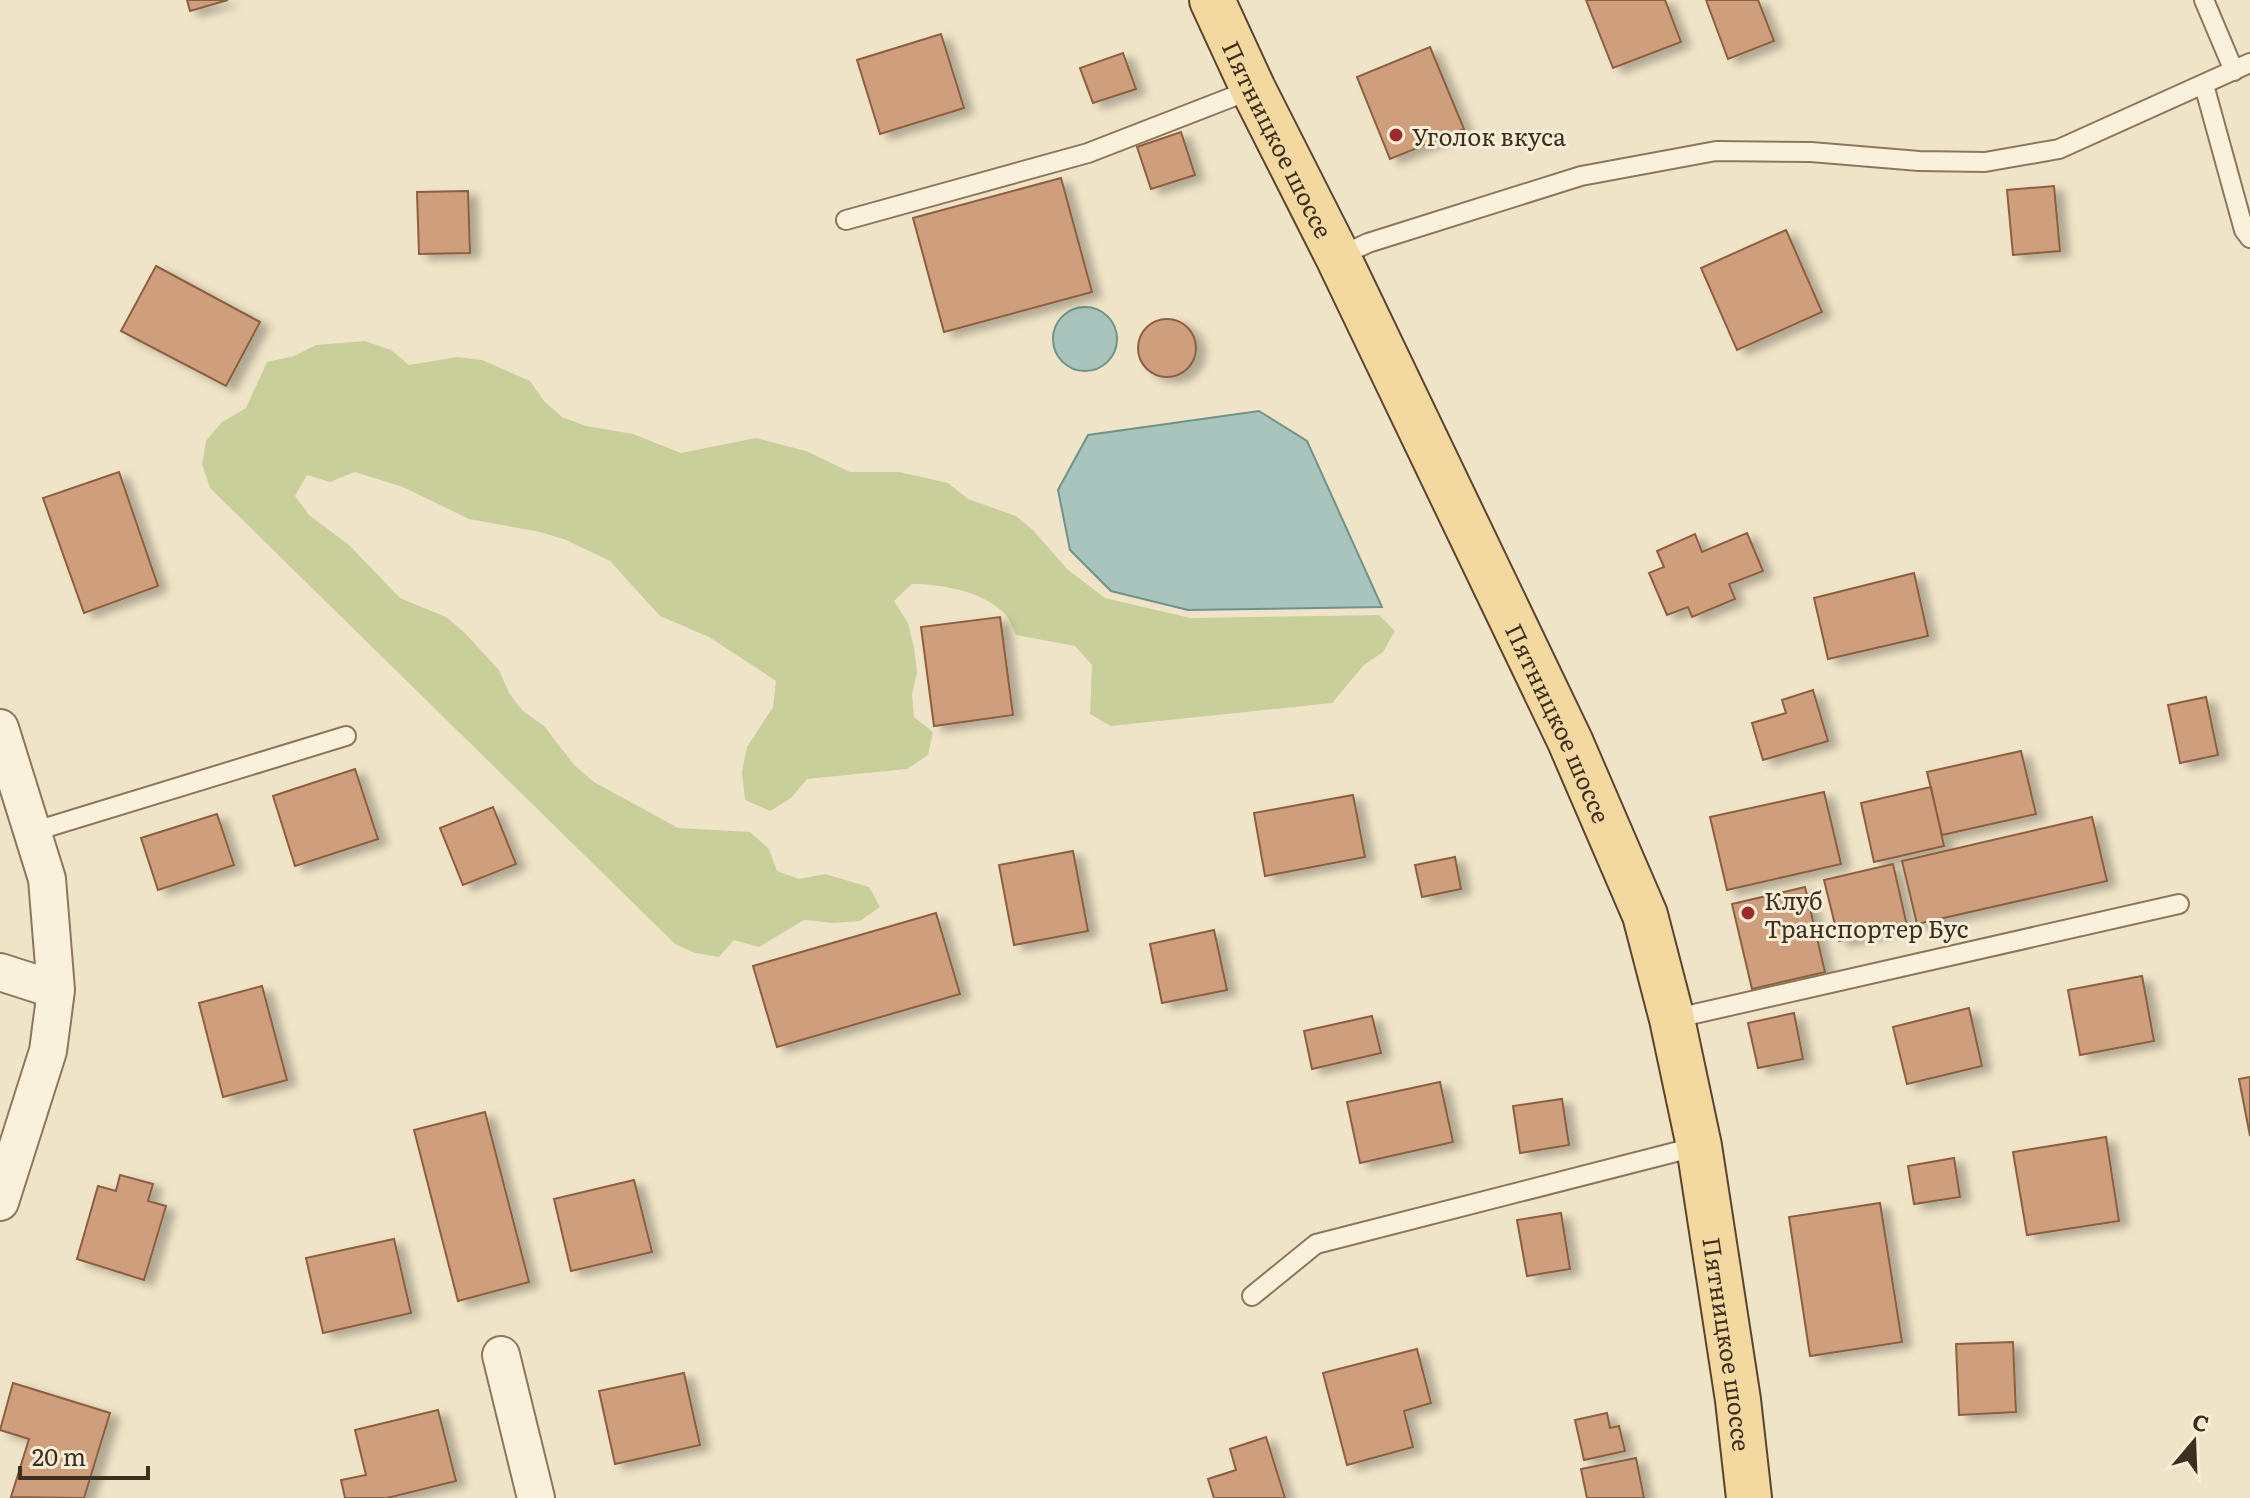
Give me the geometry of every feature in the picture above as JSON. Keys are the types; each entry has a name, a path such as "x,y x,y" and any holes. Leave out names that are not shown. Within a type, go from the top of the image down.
{"main road":[{"name":"Пятницкое шоссе","path":"1212,0 1570,741 1645,915 1672,1019 1699,1146 1738,1400 1749,1498"}],"street":[{"path":"0,728 47,879 56,990 48,1051 0,1202"},
{"path":"0,972 56,990"},
{"path":"501,1355 536,1498"}],"lane":[{"path":"1338,257 1368,243 1581,176 1716,151 1811,152 1919,161 1985,162 2059,149 2242,67 2204,0"},
{"path":"2204,85 2244,230 2250,238"},
{"path":"846,220 1088,153 1253,89"},
{"path":"32,832 346,736"},
{"path":"1672,1019 2179,904"},
{"path":"1252,1296 1316,1244 1699,1146"}],"green space":[{"path":"365,341 391,350 409,365 457,357 482,360 530,381 544,401 562,417 586,426 633,434 681,453 756,438 806,451 850,472 899,472 948,483 968,499 1016,516 1034,531 1067,569 1105,598 1190,618 1379,615 1395,631 1383,652 1364,665 1332,703 1111,726 1090,714 1092,665 1075,646 1016,635 1004,613 973,594 936,585 912,584 894,601 908,623 914,647 917,672 912,694 914,717 933,732 928,755 907,769 807,779 791,798 770,811 745,800 742,772 747,747 773,707 776,681 709,637 660,616 610,561 566,540 469,519 403,487 355,472 330,482 307,475 295,496 309,515 349,545 400,598 446,617 464,632 499,670 509,693 523,711 544,726 575,766 594,782 678,828 750,832 769,849 777,871 799,879 825,874 869,887 880,907 860,921 833,923 804,920 759,947 734,940 719,957 695,953 675,944 210,488 202,464 206,441 222,422 246,408 267,362 294,356 316,345"}],"water":[{"path":"1085,307 1103,313 1111,321 1117,339 1111,357 1103,365 1085,371 1067,365 1059,357 1053,339 1059,321 1067,313"},
{"path":"1259,411 1307,441 1382,607 1188,610 1111,591 1070,550 1058,490 1088,435"}],"building":[{"path":"187,0 228,0 190,11"},
{"path":"1586,0 1665,0 1681,42 1613,68"},
{"path":"1706,0 1758,0 1774,41 1728,59"},
{"path":"941,34 964,108 880,134 857,60"},
{"path":"1430,47 1464,129 1390,159 1357,77"},
{"path":"1123,53 1136,89 1093,103 1080,68"},
{"path":"1181,132 1195,175 1151,189 1137,147"},
{"path":"1061,178 1092,292 944,332 913,218"},
{"path":"2054,186 2060,251 2013,255 2007,190"},
{"path":"468,191 470,253 419,254 417,192"},
{"path":"1786,230 1822,312 1737,350 1701,268"},
{"path":"156,266 260,322 226,386 121,331"},
{"path":"1167,319 1178,321 1187,328 1194,337 1194,359 1187,368 1178,375 1167,377 1156,375 1147,368 1140,359 1138,348 1140,337 1147,328 1156,321"},
{"path":"119,472 158,586 84,613 43,498"},
{"path":"1747,533 1763,571 1729,584 1735,599 1692,617 1688,607 1667,615 1649,573 1664,567 1657,551 1695,534 1702,552"},
{"path":"1914,573 1928,636 1828,659 1814,598"},
{"path":"1000,617 1013,715 934,726 921,627"},
{"path":"1813,690 1828,741 1763,760 1752,723 1786,713 1782,700"},
{"path":"2206,697 2218,755 2180,763 2168,705"},
{"path":"2021,751 2036,814 1942,835 1927,772"},
{"path":"355,769 378,839 295,866 273,796"},
{"path":"1931,787 1944,846 1874,862 1861,803"},
{"path":"1824,792 1841,864 1727,890 1710,817"},
{"path":"1353,795 1365,857 1265,876 1254,813"},
{"path":"493,807 516,864 463,885 440,828"},
{"path":"217,814 234,865 158,890 141,838"},
{"path":"2092,817 2107,881 1917,924 1902,861"},
{"path":"1073,851 1088,931 1014,945 999,865"},
{"path":"1455,857 1461,889 1422,897 1415,865"},
{"path":"1893,864 1907,926 1839,941 1824,880"},
{"path":"1805,887 1825,972 1752,989 1732,904"},
{"path":"936,913 960,994 777,1047 753,966"},
{"path":"1214,930 1227,990 1162,1003 1150,944"},
{"path":"2142,976 2154,1041 2080,1055 2068,990"},
{"path":"262,986 287,1080 223,1097 199,1003"},
{"path":"1969,1008 1982,1066 1907,1084 1893,1027"},
{"path":"1794,1013 1803,1059 1758,1068 1748,1023"},
{"path":"1372,1016 1381,1053 1312,1069 1304,1031"},
{"path":"2250,1077 2250,1136 2239,1079"},
{"path":"1440,1082 1453,1142 1360,1163 1347,1102"},
{"path":"1562,1099 1569,1145 1520,1153 1513,1106"},
{"path":"485,1112 529,1282 458,1301 414,1130"},
{"path":"2106,1137 2119,1221 2027,1235 2013,1152"},
{"path":"1954,1158 1960,1197 1914,1204 1908,1166"},
{"path":"120,1175 153,1184 148,1201 166,1206 144,1280 77,1259 98,1186 116,1191"},
{"path":"634,1180 652,1252 571,1271 554,1199"},
{"path":"1880,1203 1902,1342 1810,1356 1789,1217"},
{"path":"1561,1213 1570,1269 1527,1276 1517,1220"},
{"path":"394,1239 411,1313 323,1333 306,1258"},
{"path":"2013,1342 2016,1412 1959,1415 1956,1344"},
{"path":"1417,1349 1431,1403 1404,1411 1413,1447 1347,1465 1323,1373"},
{"path":"684,1373 700,1445 615,1464 599,1391"},
{"path":"13,1383 110,1413 84,1498 11,1497 29,1439 0,1430"},
{"path":"438,1410 456,1481 387,1498 345,1498 341,1480 366,1475 355,1430"},
{"path":"1607,1413 1610,1428 1619,1426 1625,1451 1584,1460 1575,1420"},
{"path":"1266,1437 1285,1498 1214,1498 1208,1479 1236,1470 1230,1449"},
{"path":"1636,1458 1644,1498 1587,1498 1581,1469"}],"place":[{"name":"Уголок вкуса","path":"1396,135"},
{"name":"Клуб Транспортер Бус","path":"1748,913"}]}
